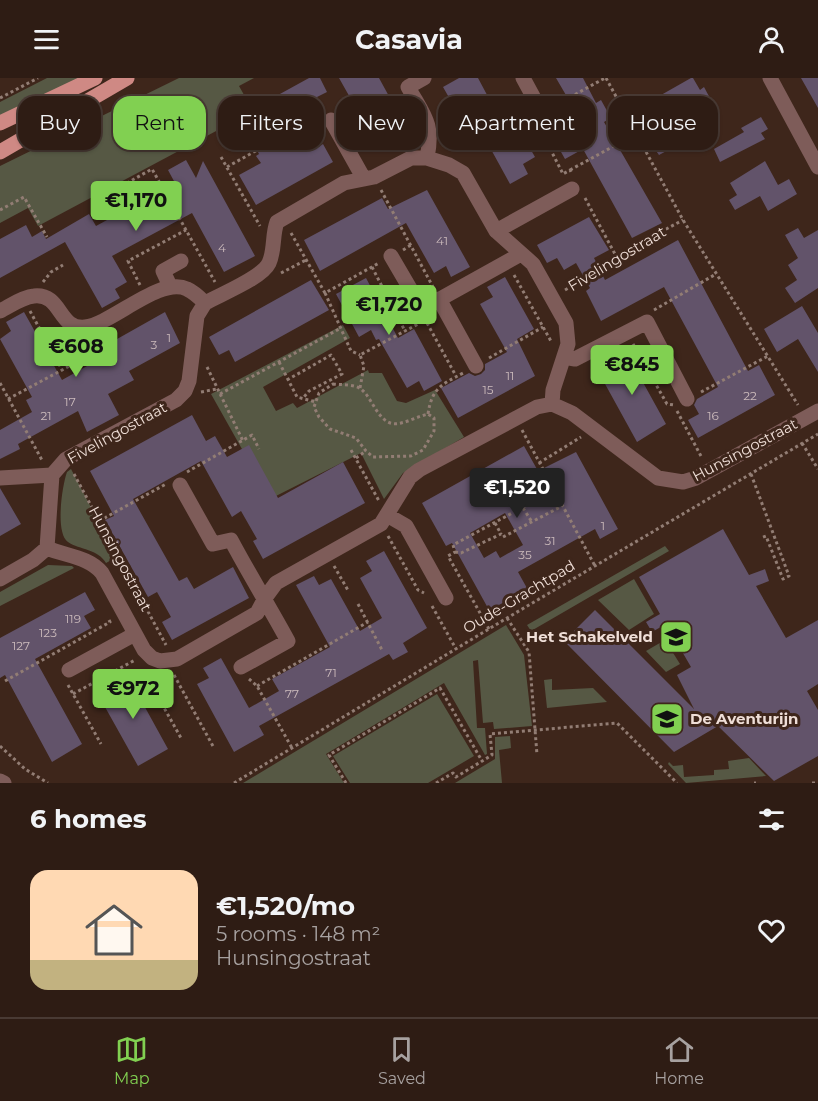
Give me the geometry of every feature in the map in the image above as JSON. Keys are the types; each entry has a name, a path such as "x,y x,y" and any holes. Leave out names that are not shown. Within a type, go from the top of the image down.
{"main road":[{"path":"0,123 95,78"},
{"path":"0,152 127,78"}],"street":[{"path":"0,311 28,297 46,297 56,304 62,317 70,324 82,328 91,326 170,286 188,289 206,303 259,274 268,265 274,230 277,222 282,218 344,183 369,178 411,158 427,158 430,132 408,87 424,78"},
{"path":"523,78 533,96"},
{"path":"770,78 818,167"},
{"path":"331,120 369,178"},
{"name":"Fivelingostraat","path":"427,158 449,165 463,173 496,231 533,264 566,323 568,344 553,390 552,404"},
{"path":"496,231 572,189"},
{"path":"392,256 422,309 522,254"},
{"path":"170,286 163,271 181,261"},
{"path":"440,300 476,366"},
{"name":"Fivelingostraat","path":"47,548 50,475 66,459 176,400 185,391 189,381 197,316 206,303"},
{"path":"564,357 575,359 646,322 681,402"},
{"path":"170,660 257,614 276,583 384,520 410,477 516,417 537,407 552,404"},
{"name":"Hunsingostraat","path":"552,404 572,413 658,478 683,482 696,478 818,411"},
{"path":"0,478 50,475"},
{"path":"180,485 213,544 231,540 288,641 241,667"},
{"path":"384,520 406,526 446,598"},
{"path":"0,579 33,560 47,548"},
{"name":"Hunsingostraat","path":"47,548 94,563 102,573 121,609 130,636 152,658 160,661 170,660"},
{"path":"68,677 130,636"}],"path":[{"path":"0,98 38,78"},
{"path":"573,96 606,78 616,96"},
{"path":"227,167 319,115 331,120"},
{"path":"570,170 608,149"},
{"path":"645,150 683,220 800,407 792,413 797,422"},
{"path":"221,157 256,222 273,243"},
{"path":"111,192 152,169 221,294"},
{"path":"369,178 411,245 440,300"},
{"path":"0,210 24,197 47,237"},
{"path":"282,218 325,293 351,351 360,355 364,366 360,388"},
{"name":"Fivelingostraat","path":"552,297 615,262 616,256 683,220"},
{"path":"147,297 128,261 186,230"},
{"path":"325,293 411,245"},
{"path":"507,262 556,351 564,357"},
{"path":"62,370 28,297 51,272 63,265"},
{"path":"372,267 405,331"},
{"path":"646,322 644,316 717,274"},
{"path":"360,355 426,320 456,376"},
{"path":"8,399 103,348 91,326"},
{"path":"220,394 341,328"},
{"path":"627,332 667,404 681,402 768,356"},
{"path":"194,342 243,441"},
{"path":"287,380 331,354 342,374 309,391 303,397"},
{"path":"279,362 297,397 316,402"},
{"path":"0,383 50,475"},
{"path":"333,384 360,388 378,415 390,423 400,424 428,414 435,418 434,430 423,450 411,456 374,457 356,438 330,429 319,417 314,407 319,393 333,384"},
{"path":"681,402 709,470"},
{"path":"516,417 553,491 595,566"},
{"path":"539,463 593,430"},
{"name":"Oude-Grachtpad","path":"234,783 818,434"},
{"path":"802,443 818,469"},
{"path":"351,450 418,590 423,592 456,649"},
{"path":"356,458 366,451"},
{"name":"Hunsingostraat","path":"66,459 170,660"},
{"path":"751,474 789,576 783,579 766,536 761,538"},
{"path":"455,552 453,545 553,491"},
{"path":"495,523 503,537 562,506"},
{"path":"523,508 532,522"},
{"path":"489,629 448,556 455,552 461,554 501,534"},
{"path":"328,554 349,592"},
{"path":"358,604 382,650"},
{"path":"5,681 110,622 107,616 121,609"},
{"path":"507,618 529,652 537,755"},
{"path":"258,686 368,622"},
{"path":"73,694 137,659 130,636"},
{"path":"170,660 214,748"},
{"path":"241,667 245,676 258,686 291,748"},
{"path":"143,669 181,738"},
{"path":"68,677 73,694 101,744"},
{"path":"346,783 329,755 441,688 482,761"},
{"path":"436,783 453,773 456,777 492,755 490,734 617,723 677,783"},
{"path":"0,746 25,769 48,783"},
{"path":"812,783 818,783"}],"green space":[{"path":"47,78 82,78 43,96 18,96 18,108 0,116 0,102"},
{"path":"179,78 254,78 239,86 245,96 218,96 218,130 206,136 206,96 142,96"},
{"path":"113,110 113,150 180,150 38,226 28,208 0,223 0,166 33,150 101,150 101,116"},
{"path":"343,325 350,338 263,387 276,411 293,403 297,408 368,370 369,373 382,373 397,401 406,403 435,390 464,437 403,473 384,499 361,453 270,499 211,394"},
{"path":"71,469 117,557 106,563 103,558 73,545 64,537 61,520 63,488 67,472"},
{"path":"665,546 669,551 531,631 527,625"},
{"path":"48,565 74,568 0,606 0,592"},
{"path":"634,579 654,614 629,630 598,600"},
{"path":"506,625 524,655 532,726 494,729 493,722 483,723 478,660 473,661 477,728 485,728 487,754 485,755 444,683 326,754 344,783 243,783"},
{"path":"665,640 680,664 666,672 646,651"},
{"path":"552,679 552,690 593,688 607,702 547,708 544,680"},
{"path":"437,694 474,756 428,783 350,783 333,756"},
{"path":"510,736 511,748 499,750 502,783 455,783 495,759 495,737"},
{"path":"749,758 766,776 686,783 668,764 669,762 673,766 683,765 684,777 714,775 714,770 729,769 728,761"}],"building":[{"path":"309,78 320,78 327,92 319,96 276,96"},
{"path":"339,78 379,78 389,96 349,96"},
{"path":"459,78 478,78 488,96 448,96 443,87"},
{"path":"556,78 583,78 592,96 566,96"},
{"path":"693,78 700,90 704,87 709,96 659,96"},
{"path":"801,78 818,78 818,108"},
{"path":"601,100 608,113 608,120 604,122 608,129 608,150 620,150 662,223 632,238 584,150 596,150 596,103"},
{"path":"761,117 768,129 761,133 765,139 720,162 714,150 718,150 718,147 744,132 741,128"},
{"path":"324,146 333,162 256,205 239,175 261,163 256,156 259,154 257,150 324,150"},
{"path":"491,150 531,150 535,157 523,164 528,174 510,184"},
{"path":"560,150 581,150 565,159"},
{"path":"655,150 668,150 659,155"},
{"path":"186,160 196,178 203,161 255,256 224,272 192,213 112,256 127,282 115,289 120,298 102,308 65,242 0,278 0,239 26,225 32,237 42,231 46,239 89,214 96,226 175,183 168,170"},
{"path":"765,161 778,185 789,179 797,194 768,211 760,196 735,210 729,200 737,195 730,183"},
{"path":"427,190 470,267 451,277 446,266 434,273 406,223 320,271 304,240 382,198 388,209"},
{"path":"589,217 609,250 594,258 605,280 678,240 748,371 759,365 775,395 698,438 688,420 699,414 694,405 697,399 718,387 664,287 601,321 586,291 590,288 576,263 564,270 557,258 547,263 537,245"},
{"path":"798,228 804,238 818,230 818,288 795,303 785,288 797,280 788,265 798,258 785,235"},
{"path":"505,277 534,329 517,339 535,376 458,418 441,388 469,373 475,376 481,374 485,370 485,364 507,352 480,304 493,297 487,287"},
{"path":"366,278 398,338 414,329 442,381 424,391 419,381 407,388 379,339 376,340 371,330 359,337 336,294"},
{"path":"311,280 329,310 235,362 229,350 219,355 209,337"},
{"path":"802,306 818,333 818,372 798,339 777,352 764,329"},
{"path":"24,312 62,380 114,351 110,343 165,312 180,343 129,371 134,380 108,394 119,415 87,432 78,411 18,444 20,449 0,459 0,430 32,412 26,400 32,397 0,339 11,331 6,322"},
{"path":"624,348 666,424 637,442 599,373 611,367 606,357"},
{"path":"192,415 206,441 215,436 227,457 249,445 278,498 343,462 365,503 263,559 253,541 257,539 241,511 232,517 201,461 133,499 179,581 187,577 194,589 233,567 249,598 172,640 162,622 171,617 157,592 148,597 105,520 114,516 90,471"},
{"path":"524,446 538,471 576,452 618,529 600,539 595,529 518,572 528,590 489,610 452,543 446,546 422,503","holes":["505,513 523,545 500,558 496,551 484,558 470,533"]},
{"path":"0,488 21,524 0,536"},
{"path":"723,529 749,575 765,569 769,581 756,586 786,638 818,620 818,684 807,691 818,710 818,756 774,781 718,726 674,752 564,641 595,610 694,709 677,675 691,667 666,624 652,632 646,622 660,614 639,577"},
{"path":"384,551 427,628 403,643 408,652 393,660 389,654 259,726 264,735 234,752 197,684 209,678 203,668 221,658 249,708 279,691 272,679 330,647 296,585 314,576 319,585 331,579 360,631 382,618 360,578 372,571 366,561"},
{"path":"85,592 95,610 84,616 91,628 35,659 82,744 52,762 5,675 0,678 0,638"},
{"path":"125,671 168,749 138,766 100,698 112,691 107,682"}],"place":[{"name":"Het Schakelveld","path":"676,637"},
{"name":"De Aventurijn","path":"667,719"}]}
